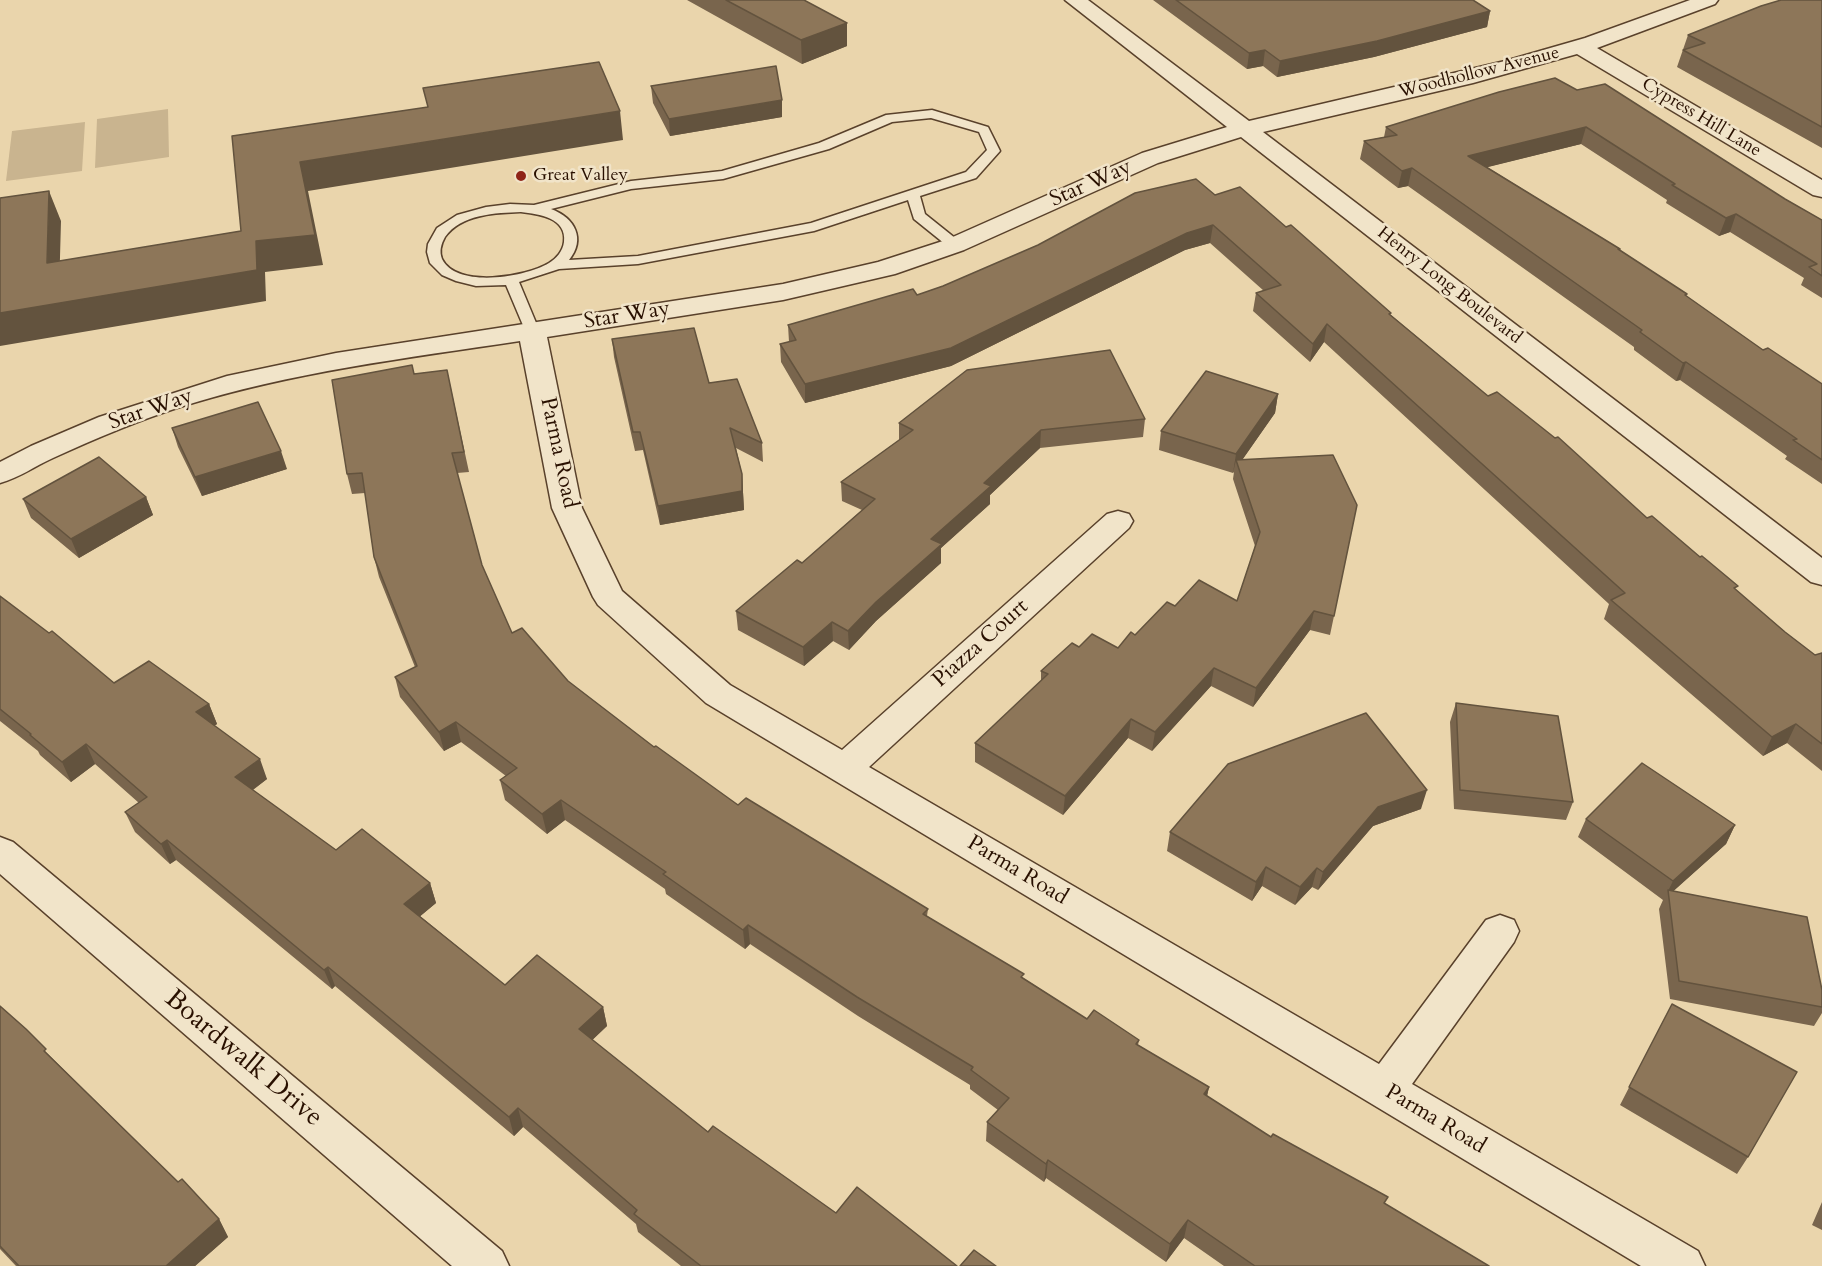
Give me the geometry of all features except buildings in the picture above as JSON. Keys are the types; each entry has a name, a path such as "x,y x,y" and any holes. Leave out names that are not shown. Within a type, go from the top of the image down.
{"street":[{"name":"Henry Long Boulevard","path":"1075,0 1822,574"},
{"name":"Woodhollow Avenue","path":"1245,129 1470,77 1580,47 1708,0"},
{"name":"Cypress Hill Lane","path":"1580,47 1822,190"},
{"name":"Star Way","path":"0,474 41,452 108,423 227,384 336,361 783,292 886,268 955,245 1150,158 1245,129"},
{"name":"Parma Road","path":"532,330 567,508 609,597 718,694 1682,1266"},
{"name":"Piazza Court","path":"845,768 1118,521"},
{"name":"Boardwalk Drive","path":"0,852 486,1266"},
{"path":"1384,1089 1500,931"}],"lane":[{"path":"536,209 631,185 723,175 824,146 890,118 932,114 984,130 994,151 972,175 814,227 638,260 555,265"},
{"path":"913,196 919,216 955,245"},
{"path":"506,208 536,209 553,214 565,222 572,232 573,243 567,255 555,265 535,274 512,280 480,281 453,275 437,262 434,247 443,231 452,224 477,213 506,208"},
{"path":"512,280 532,330"}],"shaded area":[{"path":"168,109 169,157 95,168 97,119"},
{"path":"85,122 82,171 6,181 12,131"}],"place":[{"name":"Great Valley","path":"521,176"}]}
